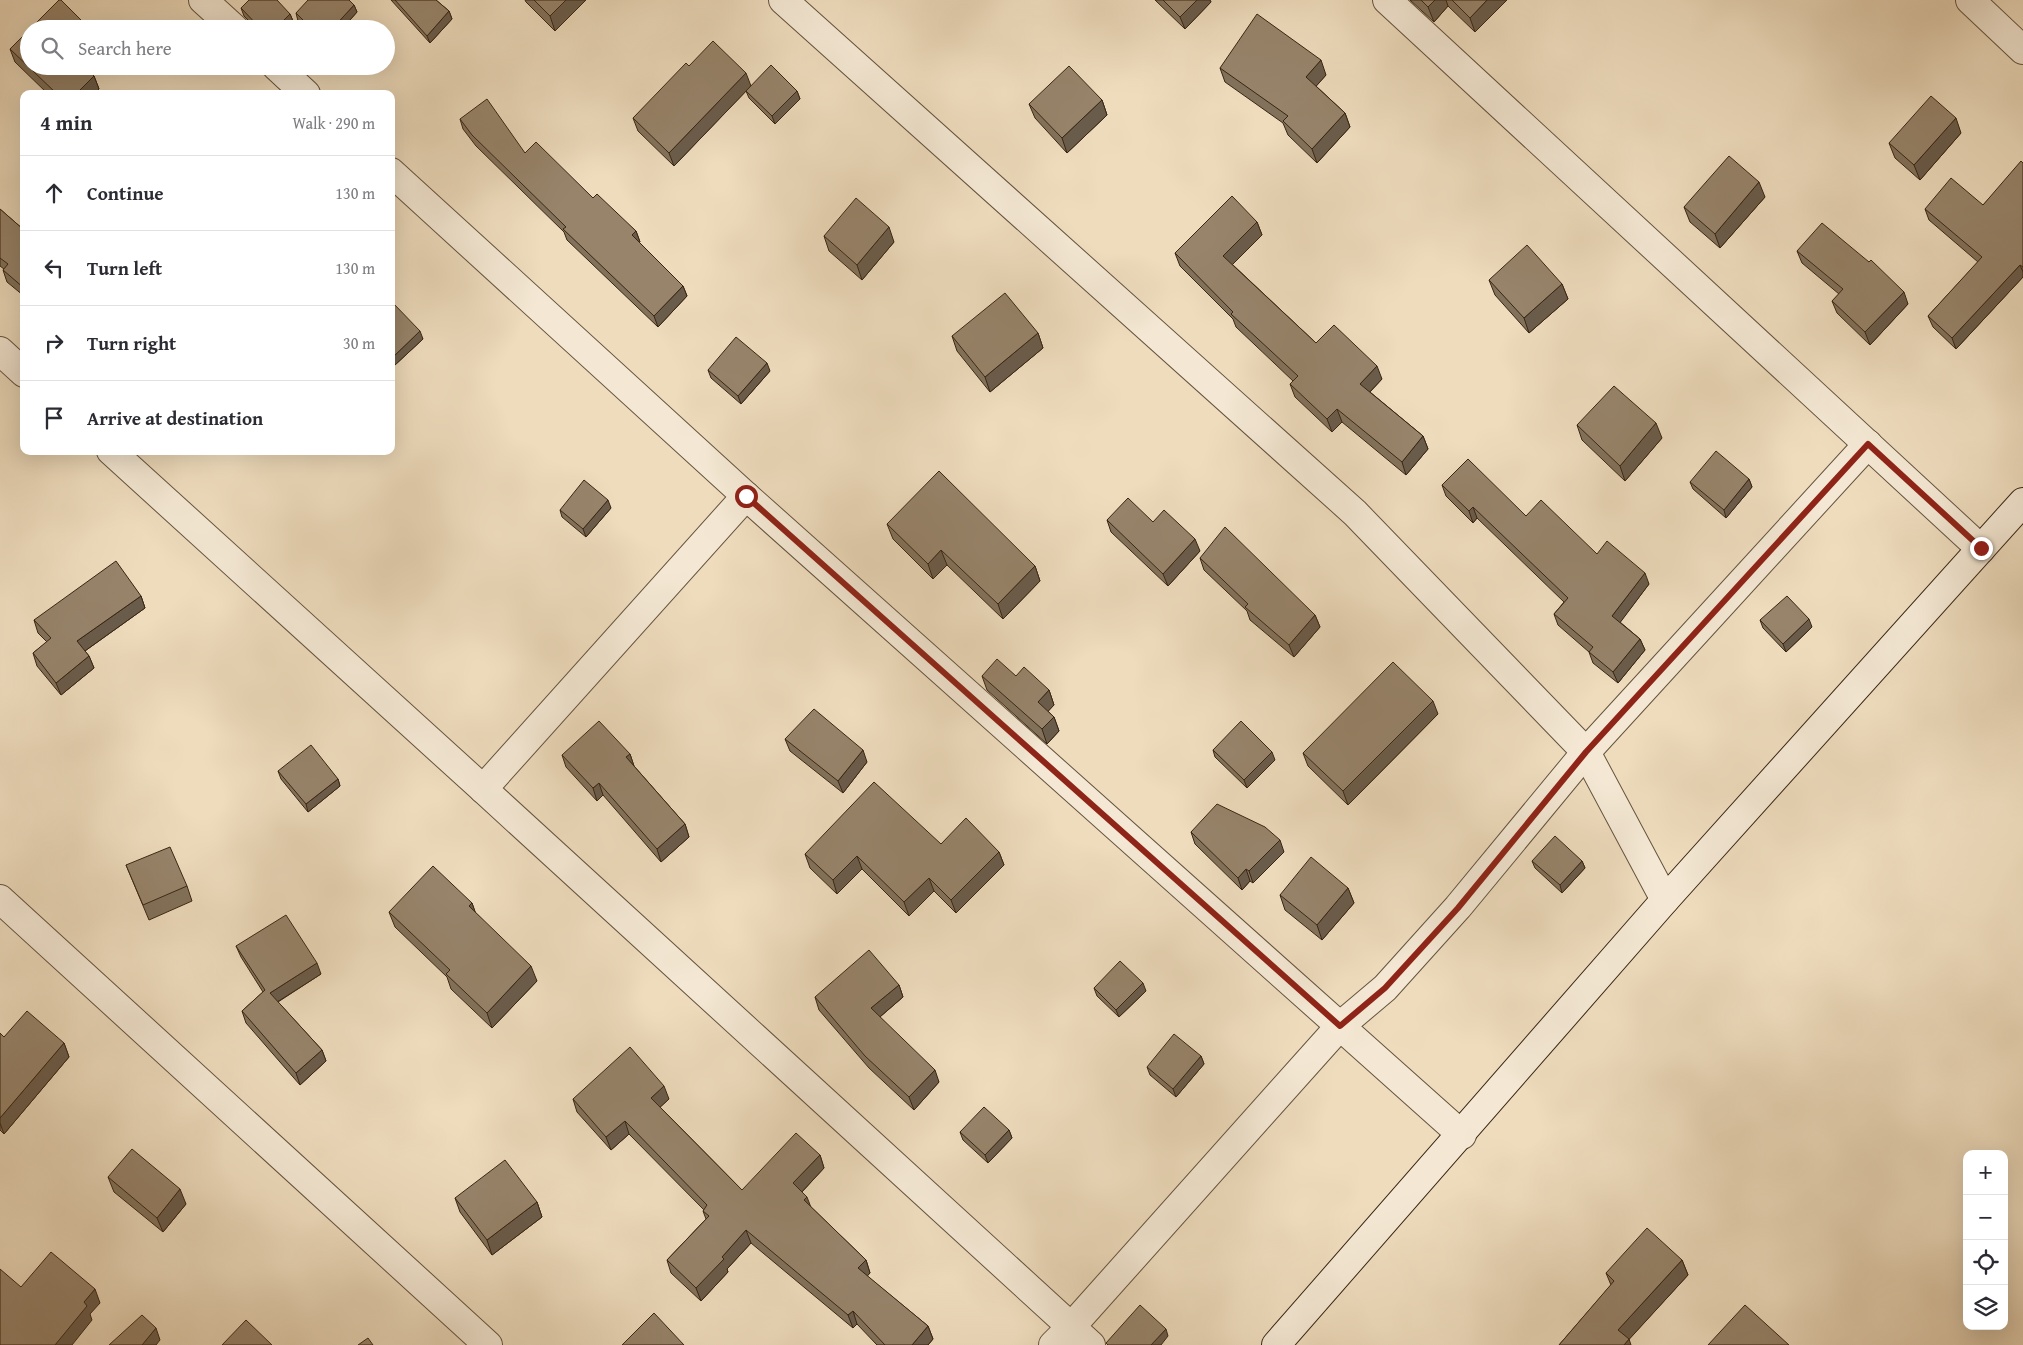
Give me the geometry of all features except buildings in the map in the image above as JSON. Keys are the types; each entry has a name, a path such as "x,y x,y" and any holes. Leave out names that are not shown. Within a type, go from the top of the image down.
{"street":[{"path":"203,0 225,20"},
{"path":"783,0 1356,513 1586,752 1622,815 1665,900"},
{"path":"1388,0 1981,548"},
{"path":"1970,0 2023,50"},
{"path":"286,75 302,90"},
{"path":"395,176 746,496 1462,1135"},
{"path":"0,351 20,369"},
{"path":"1062,1336 1340,1026 1385,988 1458,908 1586,752 1868,444"},
{"path":"115,455 483,788 1062,1336 1091,1345"},
{"path":"483,788 746,496"},
{"path":"1276,1345 1462,1135 1665,900 2023,502"},
{"path":"0,899 488,1345"}],"route":[{"path":"746,496 1340,1026 1385,988 1458,908 1586,752 1868,444 1981,548"}]}
